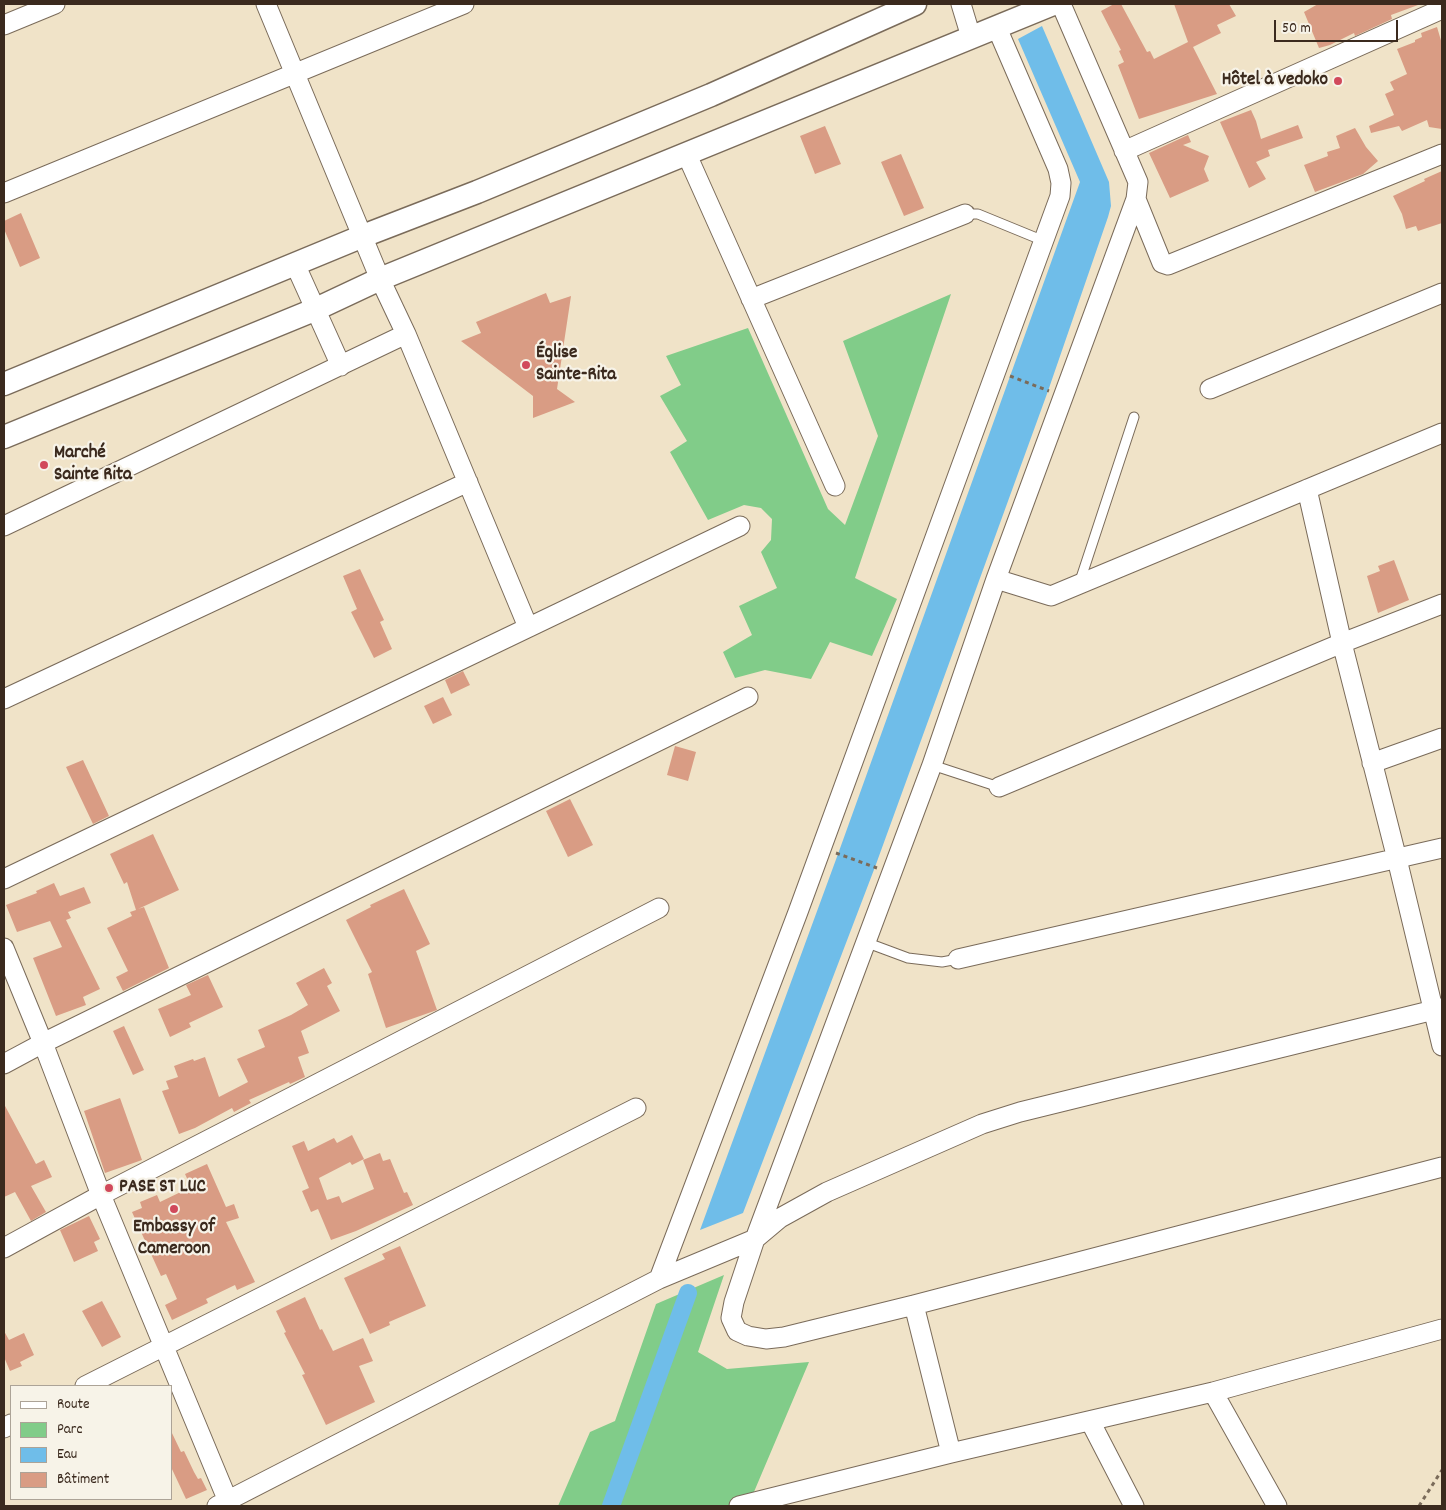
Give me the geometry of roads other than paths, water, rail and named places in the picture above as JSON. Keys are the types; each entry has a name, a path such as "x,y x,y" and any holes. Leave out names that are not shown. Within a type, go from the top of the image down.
{"street":[{"path":"4,25 55,4"},
{"path":"266,4 380,280 406,334 528,628"},
{"path":"4,193 295,73 440,8 464,4"},
{"path":"4,384 711,95 915,4"},
{"path":"961,4 971,37"},
{"path":"4,437 314,310 380,280 1053,4"},
{"path":"1061,4 1138,182 1136,199 996,579 932,765 754,1239 734,1302 731,1318 737,1331 748,1336 766,1339 784,1337 914,1305 1442,1167"},
{"path":"1124,151 1442,9"},
{"path":"659,1279 795,921 1060,196 1061,183 1058,169 997,28"},
{"path":"1136,199 1162,263 1168,265 1442,154"},
{"path":"687,155 835,486"},
{"path":"752,299 965,214"},
{"path":"295,264 340,366"},
{"path":"1210,389 1442,293"},
{"path":"4,526 406,334"},
{"path":"996,579 1051,596 1442,433"},
{"path":"4,699 468,482"},
{"path":"1307,489 1342,644 1438,1009 1442,1046"},
{"path":"4,879 740,526"},
{"path":"999,787 1442,604"},
{"path":"4,1064 43,1043 748,697"},
{"path":"1372,763 1442,738"},
{"path":"958,960 1442,848"},
{"path":"4,1248 101,1195 660,908"},
{"path":"4,948 43,1043 101,1195 164,1347 225,1505 659,1279 754,1239 780,1218 826,1192 982,1124 1020,1112 1438,1009"},
{"path":"87,1385 636,1108"},
{"path":"914,1305 952,1453"},
{"path":"739,1506 952,1453 1213,1392 1442,1329"},
{"path":"1213,1392 1278,1506"},
{"path":"1090,1421 1134,1506"}],"lane":[{"path":"965,214 978,214 1044,241"},
{"path":"1079,585 1134,418"},
{"path":"932,765 999,787"},
{"path":"865,942 908,958 942,962 958,960"}],"water":[{"path":"1042,26 1109,182 1111,206 1108,217 1048,391 875,867 743,1213 700,1230 838,854 1080,182 1018,39"}],"waterway":[{"path":"611,1506 688,1293"}],"place":[{"name":"Hôtel à vedoko","path":"1338,81"},
{"name":"Église Sainte-Rita","path":"526,365"},
{"name":"Marché Sainte Rita","path":"44,465"},
{"name":"PASE ST LUC","path":"109,1188"},
{"name":"Embassy of Cameroon","path":"174,1209"}]}
